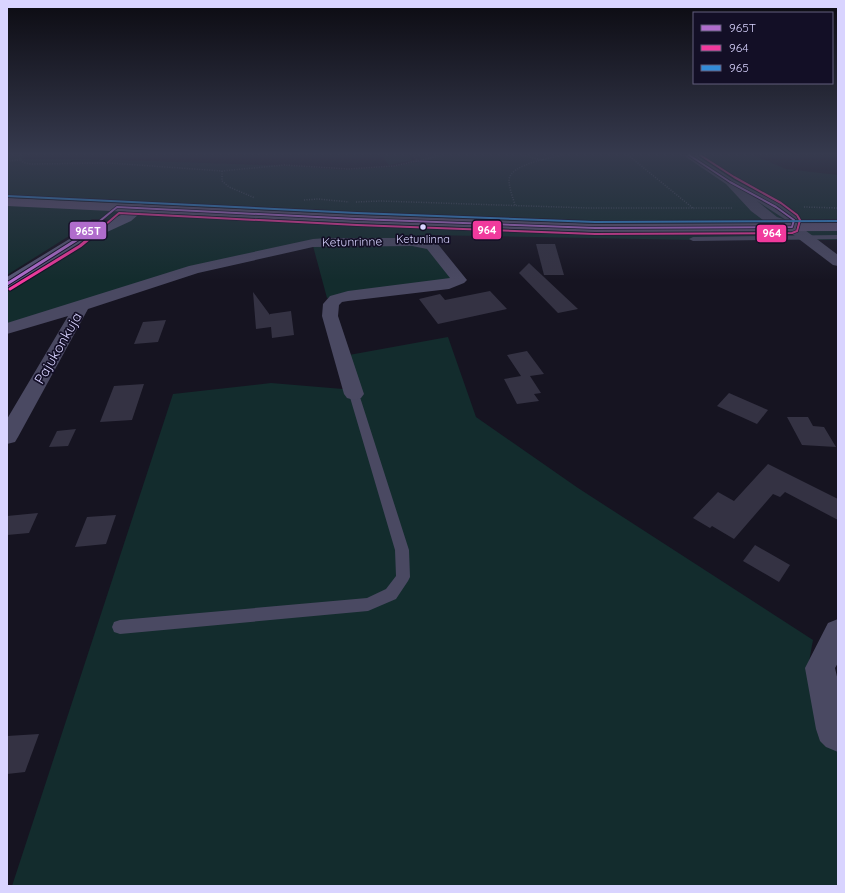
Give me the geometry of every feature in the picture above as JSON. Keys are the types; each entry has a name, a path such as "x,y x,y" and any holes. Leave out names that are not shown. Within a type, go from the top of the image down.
{"main road":[{"path":"7,202 357,219 603,228 793,224 838,220"},
{"path":"76,241 103,217 117,207"},
{"path":"7,284 76,241 121,220 140,208"},
{"path":"525,224 772,220"},
{"path":"793,224 838,227"}],"street":[{"path":"745,197 756,208 772,220 793,224"},
{"path":"757,197 776,207 805,238 838,262"},
{"name":"Ketunrinne","path":"82,306 194,270 313,243 412,242 432,246 459,280 449,284 348,296 336,299 331,304 330,316 354,394"},
{"name":"Pajukonkuja","path":"7,328 82,306"},
{"name":"Pajukonkuja","path":"7,437 82,306"},
{"path":"838,632 820,668 832,729 838,735"}],"lane":[{"path":"693,239 838,237"},
{"path":"120,627 368,604 391,594 403,577 402,550 354,394"}],"path":[{"path":"513,197 515,205"},
{"path":"678,197 694,209"},
{"path":"300,201 318,199 352,202 380,201 588,208 756,208"},
{"path":"776,207 838,208"}],"green space":[{"path":"7,197 838,197 838,240 696,240 428,235 465,282 327,298 313,246 209,267 7,330 7,290 68,253 129,220 92,219 69,236 7,275"},
{"path":"448,337 476,417 578,488 813,640 808,667 838,748 838,886 12,886 173,394 271,383 343,389 349,355"}],"building":[{"path":"536,244 555,244 564,275 544,275"},
{"path":"529,263 578,309 558,313 519,273"},
{"path":"490,291 507,309 438,324 419,299 440,294 445,300"},
{"path":"253,292 270,315 291,311 294,335 272,338 271,327 256,329"},
{"path":"166,320 158,342 134,344 143,322"},
{"path":"527,351 544,374 530,376 541,393 534,394 539,401 517,404 504,379 521,376 507,355"},
{"path":"144,384 132,420 100,422 114,386"},
{"path":"729,393 768,410 757,424 717,406"},
{"path":"787,417 808,417 813,426 824,427 836,447 802,445"},
{"path":"76,429 68,446 49,447 57,431"},
{"path":"768,464 838,499 838,520 785,492 780,497 773,494 734,539 712,526 710,528 693,518 718,492 734,501"},
{"path":"38,513 29,533 7,535 7,516"},
{"path":"116,515 106,544 75,547 87,517"},
{"path":"755,545 790,565 779,582 743,561"},
{"path":"39,734 25,772 7,774 7,736"}],"transit line":[{"name":"965","path":"21,197 357,213 595,222 838,221"},
{"name":"965T","path":"7,284 76,241 103,217 117,207 357,219 595,228 792,227 794,220 776,207 757,197"},
{"name":"964","path":"10,289 80,246 119,213 357,225 595,234 792,233 797,231 800,220 797,215 791,209 770,197"}],"place":[{"name":"Ketunlinna","path":"423,227"}]}
